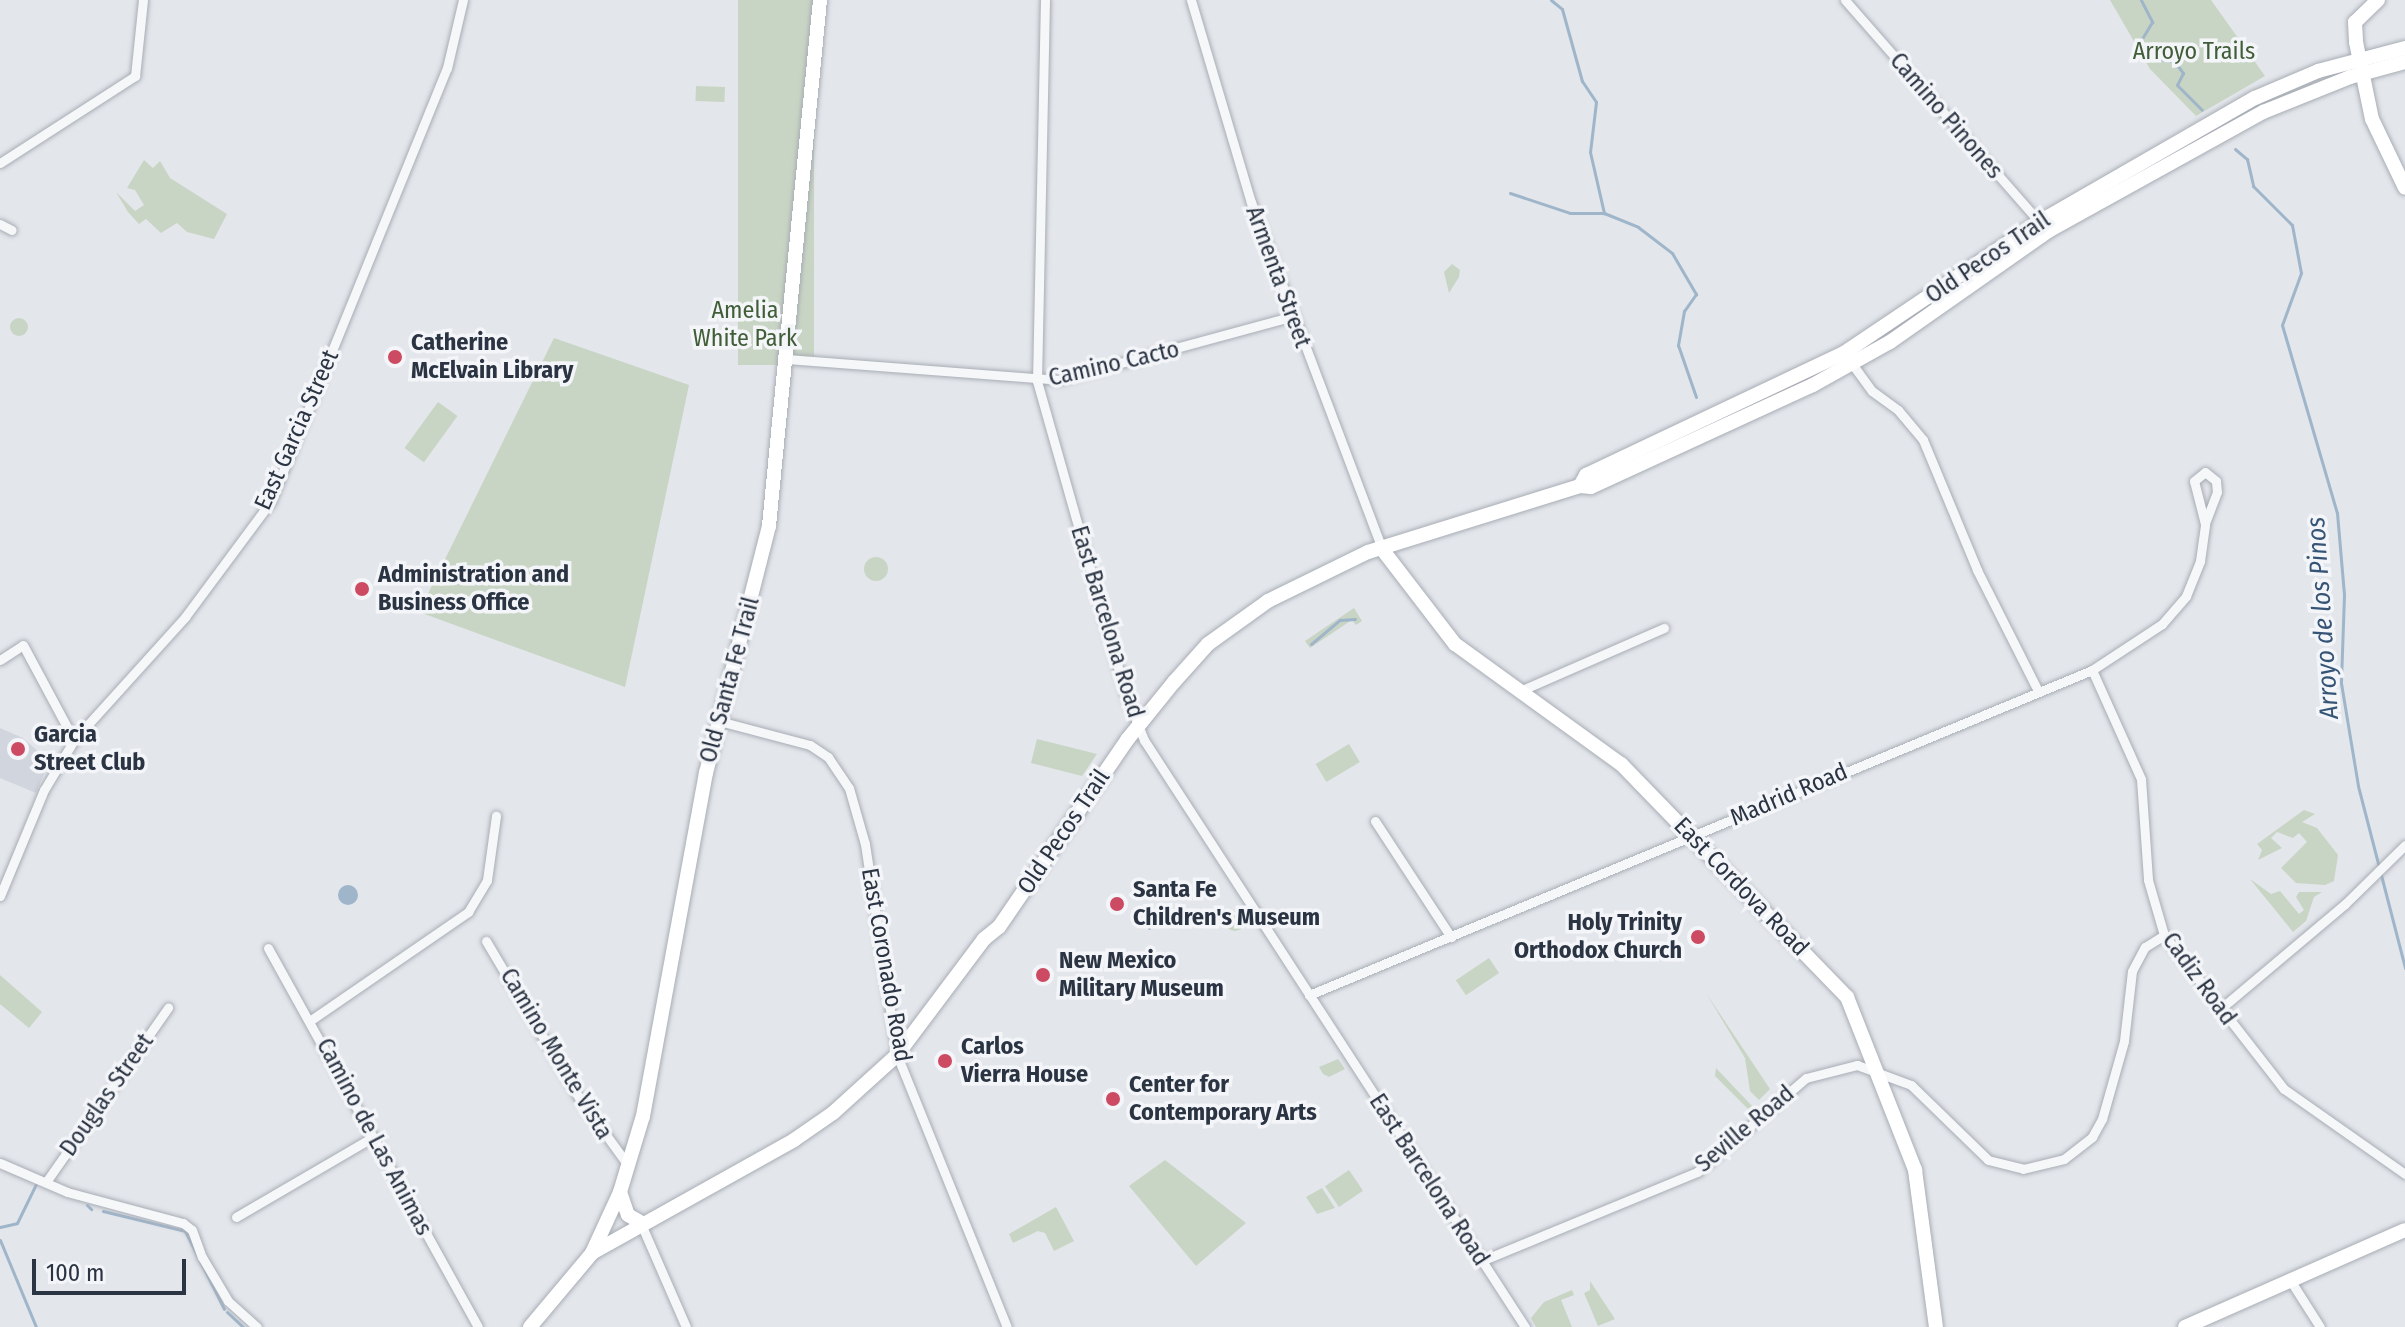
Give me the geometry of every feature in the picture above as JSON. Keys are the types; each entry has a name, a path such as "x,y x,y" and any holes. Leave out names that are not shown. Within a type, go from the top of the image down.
{"street":[{"path":"0,163 135,76 141,62 143,0"},
{"name":"Old Santa Fe Trail","path":"530,1327 592,1253 620,1192 645,1103 719,721 769,526 788,359 820,0"},
{"name":"East Barcelona Road","path":"1045,0 1037,381 1139,727 1525,1327"},
{"name":"Armenta Street","path":"1191,0 1217,99 1293,316 1382,549"},
{"name":"Camino Pinones","path":"1845,0 2044,226"},
{"path":"2378,0 2355,22 2360,65 2377,132 2405,188"},
{"name":"East Garcia Street","path":"0,896 44,790 74,740 185,617 271,501 447,68 466,1"},
{"name":"Old Pecos Trail","path":"592,1253 640,1222 794,1140 833,1113 897,1055 1007,916 1139,727 1208,644 1289,589 1382,549 1580,486 1609,480 1848,359 2044,226 2263,112 2360,65 2405,48"},
{"name":"Old Pecos Trail","path":"2360,65 2405,62"},
{"path":"0,224 12,230"},
{"name":"Camino Cacto","path":"788,359 1037,381 1165,355 1293,316"},
{"path":"1848,359 1923,440 1977,570 2038,691"},
{"name":"Madrid Road","path":"1309,995 2092,670 2175,612 2194,579 2205,524 2217,492 2216,481 2205,472 2194,481 2205,524"},
{"name":"East Cordova Road","path":"1382,549 1448,638 1621,764 1842,990 1877,1069 1919,1185 1936,1327"},
{"path":"1522,690 1664,628"},
{"path":"0,660 23,645 74,740"},
{"name":"Cadiz Road","path":"2092,670 2141,779 2148,880 2164,935 2219,1010 2284,1089 2405,1174"},
{"name":"East Coronado Road","path":"719,721 810,745 841,772 865,844 897,1055 1007,1327"},
{"path":"311,1020 468,912 487,880 496,816"},
{"path":"1375,821 1451,937"},
{"path":"2219,1010 2403,850"},
{"name":"Seville Road","path":"1481,1261 1697,1172 1806,1078 1857,1065 1877,1069 1911,1085 1988,1160 2023,1169 2064,1159 2092,1137 2102,1119 2124,1041 2132,971 2145,947 2164,935"},
{"name":"Camino Monte Vista","path":"486,941 580,1099 628,1165"},
{"name":"Camino de Las Animas","path":"268,948 311,1020 478,1327"},
{"name":"Douglas Street","path":"46,1182 168,1008"},
{"path":"236,1217 373,1137"},
{"path":"0,1163 46,1182 192,1230 215,1281 257,1327"},
{"path":"620,1192 628,1215 640,1222 686,1327"},
{"path":"2185,1327 2292,1283 2405,1230"},
{"path":"2292,1283 2320,1327"}],"shaded area":[{"name":"Garcia Street Club","path":"0,728 23,738 49,761 36,793 0,778"}],"green space":[{"name":"Amelia White Park","path":"738,0 814,0 814,365 738,365"},
{"name":"Arroyo Trails","path":"2110,0 2211,0 2265,76 2196,116 2150,69"},
{"path":"696,86 725,87 724,102 695,101"},
{"path":"144,160 153,168 160,161 170,178 227,214 214,239 187,232 177,223 161,233 146,219 139,224 128,212 116,192 135,211 144,205 135,190 127,188"},
{"path":"1452,264 1460,270 1449,293 1444,272"},
{"path":"19,318 28,327 19,336 10,327"},
{"path":"554,338 689,385 625,687 419,612"},
{"path":"438,402 457,416 424,462 404,448"},
{"path":"876,557 887,564 888,569 881,580 876,581 865,574 864,569 871,558"},
{"path":"1354,608 1362,621 1356,625 1352,620 1310,648 1305,641"},
{"path":"1037,739 1097,754 1082,776 1031,763"},
{"path":"1349,744 1360,762 1326,782 1316,764"},
{"path":"2304,810 2315,814 2302,822 2317,828 2338,855 2334,881 2325,885 2296,883 2281,868 2307,842 2299,833 2293,838 2277,832 2271,838 2282,848 2258,860 2262,850 2257,844"},
{"path":"2250,879 2271,894 2280,891 2299,914 2304,910 2296,897 2299,892 2322,892 2314,897 2306,921 2293,932"},
{"path":"1235,911 1242,914 1245,921 1242,928 1235,931 1228,928 1225,921 1228,914"},
{"path":"1489,958 1499,973 1466,995 1456,980"},
{"path":"0,975 42,1012 29,1028 0,1004"},
{"path":"1706,993 1770,1089 1759,1100 1750,1091 1745,1058"},
{"path":"1338,1059 1345,1069 1329,1077 1323,1074 1319,1067"},
{"path":"1716,1068 1752,1106 1749,1110 1715,1076"},
{"path":"1165,1160 1246,1223 1196,1266 1129,1186"},
{"path":"1349,1170 1363,1191 1339,1207 1325,1186"},
{"path":"1322,1188 1335,1208 1317,1214 1306,1197"},
{"path":"1056,1207 1074,1241 1054,1251 1045,1233 1038,1231 1013,1243 1009,1234"},
{"path":"1590,1281 1615,1319 1598,1326 1584,1293 1590,1290"},
{"path":"1572,1290 1574,1295 1561,1300 1572,1327 1536,1327 1531,1318 1544,1302"}],"water":[{"path":"348,885 355,888 358,895 355,902 348,905 341,902 338,895 341,888"}],"waterway":[{"path":"1551,0 1562,9 1582,81 1596,102 1590,152 1604,213"},
{"name":"Arroyo de los Pinos","path":"2141,0 2152,22 2139,44 2154,58 2175,62 2183,73 2177,85 2202,110"},
{"name":"Arroyo de los Pinos","path":"2235,149 2247,159 2253,186 2292,225 2301,273 2282,325 2337,513 2344,595 2341,683 2358,786 2405,968"},
{"path":"1510,193 1570,213 1604,213 1638,227 1672,253 1696,294 1684,311 1678,345 1696,397"},
{"path":"1311,644 1340,620 1355,619"},
{"path":"1148,917 1149,928"},
{"path":"0,1227 17,1223 37,1182"},
{"path":"87,1205 91,1209"},
{"path":"103,1211 185,1231 224,1309"},
{"path":"0,1240 36,1327"},
{"path":"227,1312 243,1327"}],"place":[{"name":"Catherine McElvain Library","path":"395,357"},
{"name":"Administration and Business Office","path":"362,589"},
{"name":"Garcia Street Club","path":"18,749"},
{"name":"Santa Fe Children's Museum","path":"1117,904"},
{"name":"Holy Trinity Orthodox Church","path":"1698,937"},
{"name":"New Mexico Military Museum","path":"1043,975"},
{"name":"Carlos Vierra House","path":"945,1061"},
{"name":"Center for Contemporary Arts","path":"1113,1099"}]}
